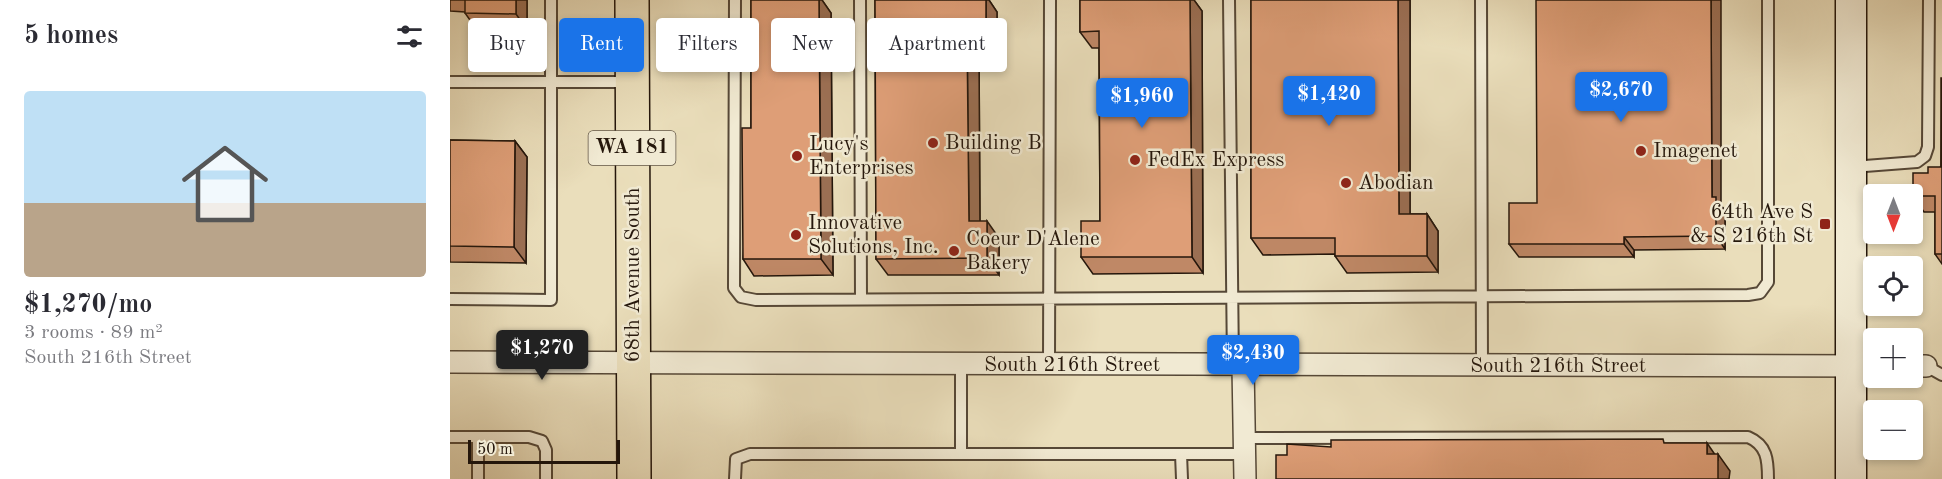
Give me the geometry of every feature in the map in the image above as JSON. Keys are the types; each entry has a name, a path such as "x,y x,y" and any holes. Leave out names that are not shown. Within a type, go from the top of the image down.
{"main road":[{"name":"68th Avenue South","path":"632,0 634,479"}],"street":[{"path":"1851,0 1849,167 1862,366 1851,479"},
{"name":"South 216th Street","path":"450,362 1862,366"},
{"path":"1238,366 1245,479"}],"lane":[{"path":"450,299 551,300 551,0"},
{"path":"735,0 734,288 741,297 756,300 1232,299 1748,295 1760,293 1768,282 1768,0"},
{"path":"860,0 861,299"},
{"path":"1049,365 1050,0"},
{"path":"1229,0 1232,299 1238,366"},
{"path":"1481,0 1482,366"},
{"path":"1849,167 1917,162 1925,156 1928,147 1929,0"},
{"path":"450,82 631,82"},
{"path":"961,364 961,454"},
{"path":"450,437 529,437 542,441 546,450 546,479"},
{"path":"478,437 478,479"},
{"path":"735,479 736,459 750,454 1181,454 1244,446 1748,437 1759,442 1768,458 1768,479"},
{"path":"1181,454 1182,479"}],"building":[{"path":"465,0 516,0 516,14 465,13"},
{"path":"751,0 819,0 819,18 771,18 771,72 820,72 821,259 743,259 742,128 751,128 751,72 759,72 759,18 751,18"},
{"name":"Building B","path":"875,0 986,0 986,18 875,18"},
{"path":"1080,0 1190,0 1192,257 1081,257 1081,221 1100,221 1099,31 1080,32"},
{"path":"1251,0 1398,0 1399,214 1427,214 1427,256 1335,256 1335,238 1251,238"},
{"path":"1536,0 1711,0 1712,197 1716,197 1716,236 1624,237 1624,244 1509,244 1509,203 1537,203"},
{"name":"Building B","path":"875,72 967,72 969,221 987,221 987,258 876,259"},
{"path":"1942,78 1942,254 1935,254 1935,196 1923,196 1923,184 1913,184 1913,173 1928,173 1928,167 1941,167"},
{"path":"450,140 515,141 514,247 450,246"},
{"path":"1663,439 1664,443 1707,443 1707,454 1718,454 1718,479 1276,479 1276,455 1287,455 1287,444 1331,447 1331,440"}],"place":[{"name":"Building B","path":"933,143"},
{"name":"Imagenet","path":"1641,151"},
{"name":"Lucy's Enterprises","path":"797,156"},
{"name":"FedEx Express","path":"1135,160"},
{"name":"Abodian","path":"1346,183"},
{"name":"64th Ave S & S 216th St","path":"1825,224"},
{"name":"Innovative Solutions, Inc.","path":"796,235"},
{"name":"Coeur D'Alene Bakery","path":"954,251"}]}
